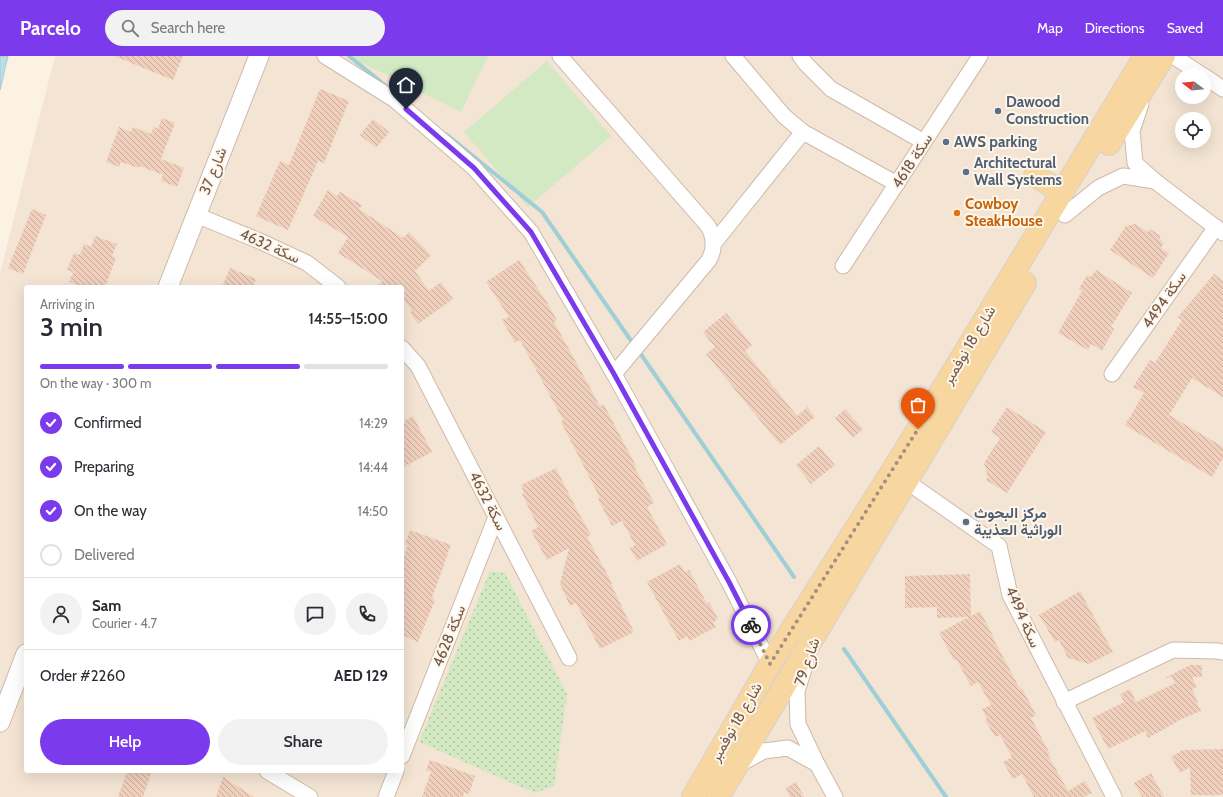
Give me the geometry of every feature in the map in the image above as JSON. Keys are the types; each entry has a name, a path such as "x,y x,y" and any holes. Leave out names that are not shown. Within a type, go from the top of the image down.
{"main road":[{"name":"شارع 18 نوفمبر","path":"692,797 770,664 903,454 1145,56"},
{"name":"شارع 18 نوفمبر","path":"718,797 1065,216 1164,56"},
{"path":"1035,176 1062,192"}],"street":[{"name":"شارع 37","path":"169,285 259,56"},
{"path":"325,56 395,100 474,168 531,232 614,374 729,582 770,664"},
{"path":"560,56 708,226 714,243 714,249 709,260 614,374"},
{"path":"732,56 793,125 897,184"},
{"path":"800,56 831,89 924,142"},
{"name":"سكة 4618","path":"843,266 980,56"},
{"path":"1173,56 1191,68"},
{"path":"1211,81 1223,89"},
{"path":"1147,83 1132,131 1135,163 1155,182 1219,230"},
{"path":"714,243 803,132"},
{"path":"1065,216 1098,188 1123,176 1155,182"},
{"name":"سكة 4632","path":"196,215 262,242 307,263 335,285"},
{"name":"سكة 4494","path":"1112,374 1219,230"},
{"name":"سكة 4632","path":"404,350 418,366 569,658"},
{"name":"سكة 4494","path":"906,481 999,546 1010,595 1114,797"},
{"name":"سكة 4628","path":"404,751 496,517"},
{"name":"79 شارع","path":"819,628 796,691 798,724 835,797"},
{"path":"1064,702 1173,650 1217,650 1223,652"},
{"path":"0,722 22,678 24,666"},
{"path":"736,767 764,751 788,748 817,764"},
{"path":"270,773 310,797"},
{"path":"386,797 395,773"}],"shaded area":[{"path":"55,56 1223,56 1223,797 0,797 0,273"}],"green space":[{"path":"348,56 488,56 461,112"},
{"path":"547,61 611,136 528,207 464,132"},
{"path":"490,571 505,573 567,694 554,786 535,793 419,742"}],"water":[{"path":"0,56 8,56 0,90"}],"building":[{"path":"114,56 183,56 173,80"},
{"path":"320,89 349,101 324,163 318,161 288,230 256,216 280,161 289,165"},
{"path":"162,118 175,123 161,159 184,168 177,187 161,181 163,175 140,166 139,168 121,162 119,167 106,162 119,127 131,132 133,127 151,134 154,127 158,129"},
{"path":"373,119 389,132 376,148 360,135"},
{"path":"328,190 337,196 340,192 362,205 359,209 403,238 409,232 431,255 415,271 429,291 441,282 453,299 418,324 410,313 412,311 404,300 404,285 378,285 382,281 338,253 348,237 313,216"},
{"path":"32,209 46,215 23,274 8,268"},
{"path":"1135,224 1148,232 1150,229 1161,236 1159,239 1164,243 1161,248 1169,253 1153,278 1110,250 1126,226"},
{"path":"95,236 117,244 112,256 116,258 106,285 77,285 69,282 73,272 67,270 74,253 80,255 84,244 91,247"},
{"path":"519,260 557,320 554,322 600,406 604,405 654,503 647,507 667,544 637,561 630,548 635,545 622,521 612,526 598,499 600,498 561,422 563,420 520,340 515,343 502,320 509,317 486,282"},
{"path":"230,268 256,279 254,285 223,285"},
{"path":"1096,270 1132,293 1111,327 1114,329 1102,351 1091,344 1088,350 1058,333 1082,291 1079,289 1087,275 1091,277"},
{"path":"1214,274 1223,281 1223,397 1192,378 1169,415 1223,447 1223,458 1212,477 1125,425 1144,393 1133,387 1150,360 1155,363 1182,320 1178,317"},
{"path":"726,313 752,345 745,351 797,416 807,407 815,417 780,445 706,354 715,347 703,332"},
{"path":"1007,407 1046,432 1007,493 986,480 988,477 984,463 1000,438 991,432"},
{"path":"845,409 863,429 853,438 835,418"},
{"path":"413,416 432,452 404,467 404,421"},
{"path":"819,446 835,465 811,484 796,465"},
{"path":"556,468 591,535 587,537 612,583 611,584 634,632 600,649 576,603 570,606 560,584 569,548 547,560 531,531 538,527 522,494 524,493 521,485"},
{"path":"410,530 451,545 432,598 435,600 418,642 404,636 404,556 408,545 405,544"},
{"path":"680,564 685,572 689,570 707,604 709,602 718,619 713,622 716,627 689,641 687,636 679,641 647,582"},
{"path":"970,574 971,616 980,611 1020,689 1022,688 1036,715 1031,718 1050,754 1048,755 1068,791 1085,781 1092,793 1084,797 1034,797 1022,774 1013,779 1003,762 1012,757 1000,735 995,737 985,720 987,719 982,709 991,705 978,682 971,686 939,633 969,617 937,618 937,607 905,608 905,576"},
{"path":"1080,591 1113,652 1089,664 1068,658 1059,640 1055,642 1039,615"},
{"path":"1190,665 1202,665 1202,677 1192,677 1197,687 1192,689 1201,711 1182,719 1148,738 1145,731 1108,749 1092,718 1124,702 1120,694 1130,689 1136,702 1175,683 1172,678 1173,677 1165,678"},
{"path":"1223,749 1223,795 1191,795 1190,767 1180,773 1171,757 1183,750"},
{"path":"430,760 475,776 469,794 464,792 463,797 422,797 431,772 426,770"},
{"path":"126,773 151,773 143,797 118,797"},
{"path":"1151,773 1164,797 1142,797 1134,783"},
{"path":"223,777 254,797 216,797"},
{"path":"796,782 804,797 790,797 786,788"}],"waterway":[{"path":"349,56 386,86"},
{"path":"446,134 542,212 634,345"},
{"path":"638,350 794,577"},
{"path":"844,649 946,797"}],"way so far":[{"path":"751,625 770,664 918,429"}],"place":[{"name":"Dawood Construction","path":"998,111"},
{"name":"AWS parking","path":"946,142"},
{"name":"Architectural Wall Systems","path":"966,172"},
{"name":"Cowboy SteakHouse","path":"957,213"},
{"name":"مركز البحوث الوراثية العذيبة","path":"966,522"}],"route":[{"path":"406,109 474,168 531,232 614,374 729,582 751,625"}]}
